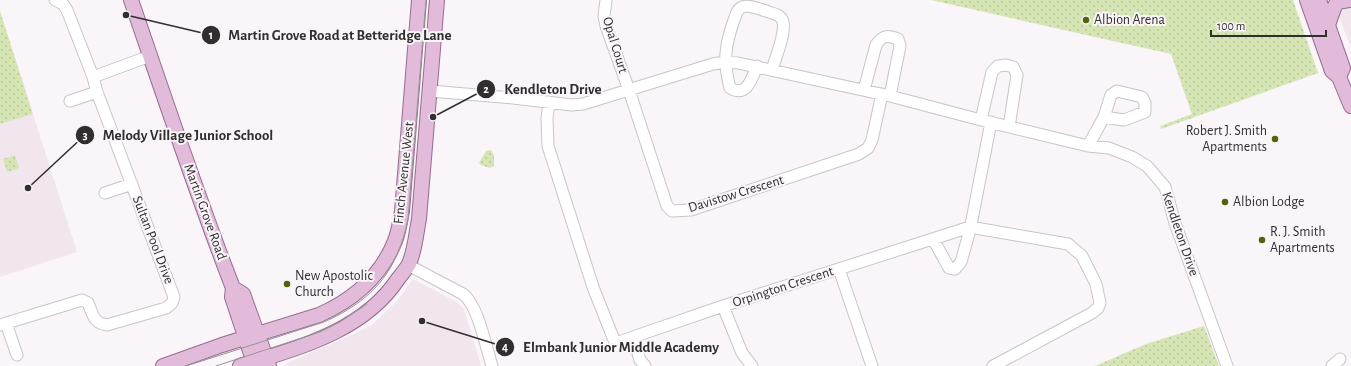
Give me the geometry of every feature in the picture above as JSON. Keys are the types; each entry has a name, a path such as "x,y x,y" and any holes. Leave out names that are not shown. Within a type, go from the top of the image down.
{"main road":[{"name":"Martin Grove Road","path":"131,0 178,138 233,288 232,297 252,337 257,364"},
{"name":"Finch Avenue West","path":"163,366 222,345 252,337 319,315 346,302 378,272 395,241 402,211 419,0"},
{"name":"Finch Avenue West","path":"257,364 349,325 365,314 390,290 408,265 415,242 419,219 437,0"},
{"path":"1307,0 1332,71 1339,77 1351,106"},
{"path":"1319,0 1343,68 1339,77"},
{"path":"1328,25 1337,2 1349,0"}],"street":[{"name":"Sultan Pool Drive","path":"3,324 82,300 88,303 95,320 100,324 107,325 166,308 172,302 174,297 67,10 63,4 55,0"},
{"name":"Opal Court","path":"606,0 604,16 606,26 629,90"},
{"path":"757,66 748,86 742,91 735,91 730,88 726,74 725,62 727,39 737,11 741,7 748,6 776,14 783,22 779,50 772,70"},
{"path":"864,90 876,45 881,39 889,36 898,39 900,46 886,95"},
{"path":"93,77 150,56"},
{"name":"Kendleton Drive","path":"430,91 572,105 583,104 713,64 725,62 738,63 886,95 1088,146 1109,148 1132,157 1146,166 1164,187 1227,366"},
{"path":"933,239 949,268 955,269 960,262 967,245 992,72 998,66 1013,67 1017,75 1009,127"},
{"name":"Davistow Crescent","path":"629,90 667,206 672,211 691,210 859,154 868,148 872,140 886,95"},
{"path":"70,101 97,92"},
{"name":"Orpington Crescent","path":"549,102 547,118 548,146 597,298 614,340 619,342 722,306 970,227"},
{"path":"1088,146 1104,117"},
{"path":"105,193 132,184"},
{"path":"970,227 1068,244 1082,256 1096,284 1099,294 1100,302 1098,308 1092,313 993,366"},
{"path":"408,265 469,299 477,318 492,366"},
{"path":"840,269 872,366"},
{"path":"722,306 742,353 752,366"},
{"path":"3,324 17,355"},
{"path":"633,337 640,364"}],"shaded area":[{"path":"1344,7 1351,7 1351,48 1338,14"},
{"path":"33,114 77,252 0,277 0,124"},
{"path":"413,279 455,301 464,309 481,366 285,366 289,362 354,334 373,324 397,301"}],"green space":[{"name":"Albion Arena","path":"931,0 1293,0 1318,73 1161,129 1160,126 1192,114 1171,54"},
{"path":"0,11 33,114 0,124"},
{"path":"486,151 492,151 494,156 494,166 490,168 479,163"},
{"path":"15,155 19,168 7,172 3,159"},
{"path":"1204,326 1219,366 1095,366 1146,344"}],"tram line":[{"path":"186,366 324,322 356,304 369,294 390,269 403,238 408,219 426,0"},
{"path":"216,366 320,332 340,322 367,304"}],"place":[{"name":"Martin Grove Road at Betteridge Lane","path":"126,15"},
{"name":"Albion Arena","path":"1086,20"},
{"name":"Kendleton Drive","path":"433,117"},
{"name":"Robert J. Smith Apartments","path":"1275,139"},
{"name":"Melody Village Junior School","path":"28,188"},
{"name":"Albion Lodge","path":"1225,202"},
{"name":"R. J. Smith Apartments","path":"1262,240"},
{"name":"New Apostolic Church","path":"287,284"},
{"name":"Elmbank Junior Middle Academy","path":"422,321"}]}
